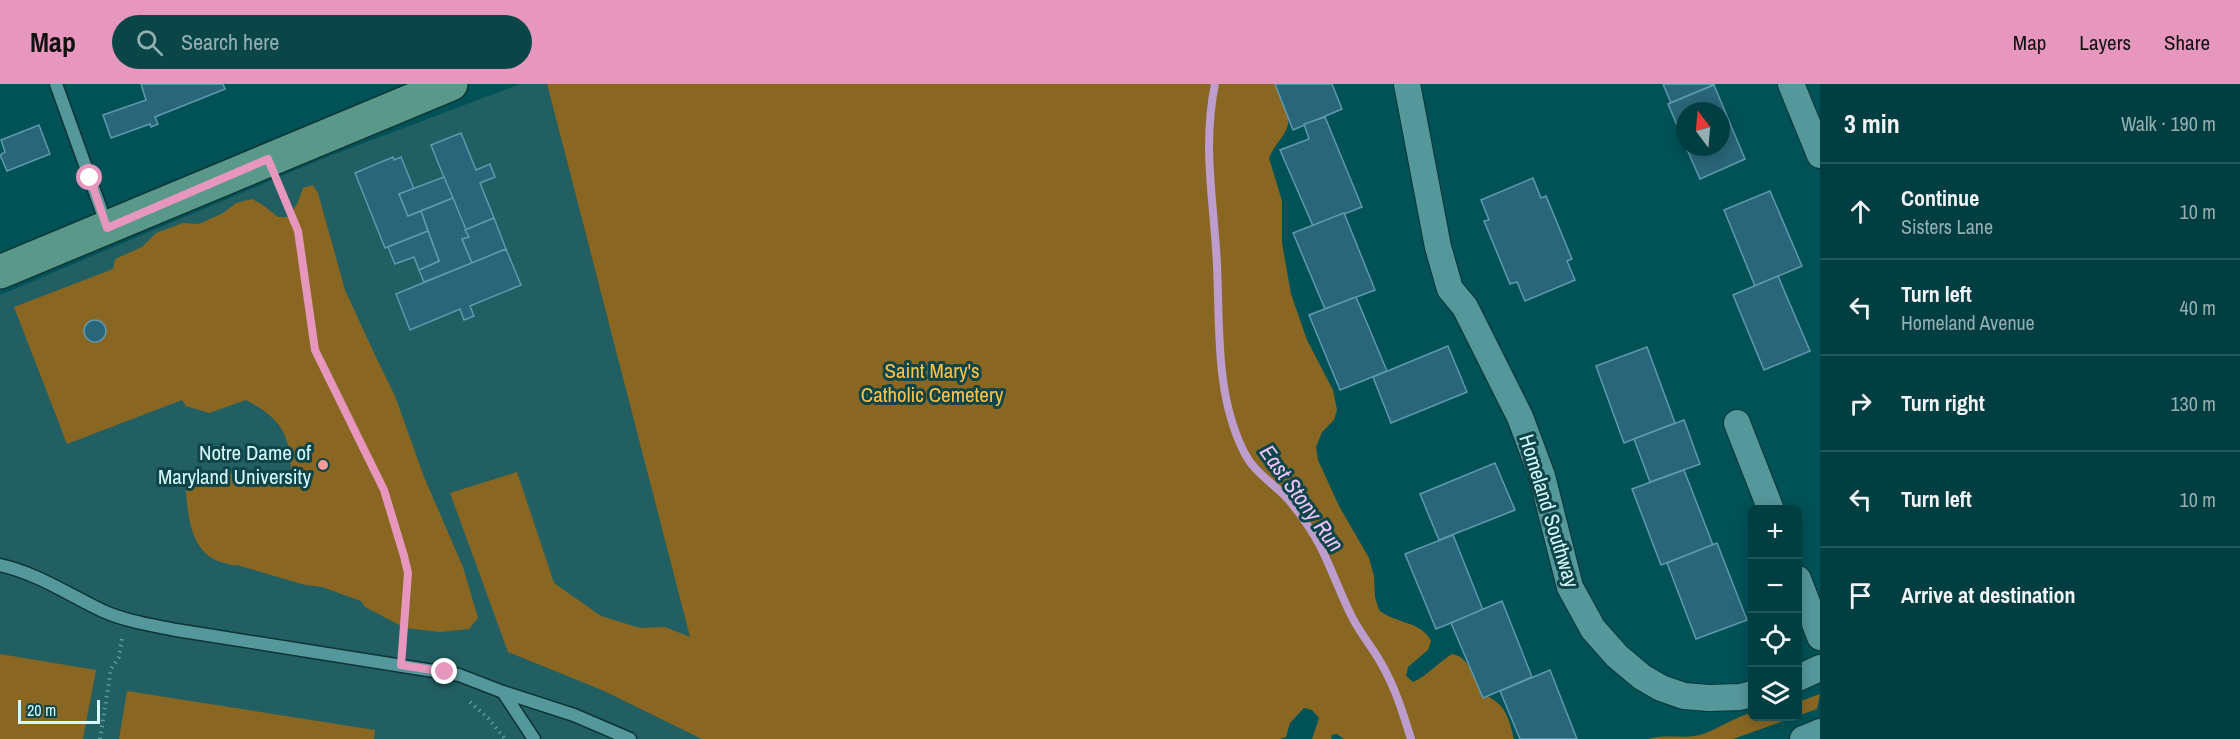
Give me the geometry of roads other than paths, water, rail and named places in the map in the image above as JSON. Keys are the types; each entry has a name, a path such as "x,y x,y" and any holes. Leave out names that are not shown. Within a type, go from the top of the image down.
{"street":[{"name":"Homeland Southway","path":"1407,84 1436,237 1450,289 1465,307 1520,417 1542,476 1570,587 1593,628 1617,656 1642,677 1661,688 1684,696 1709,698 1740,697 1748,694"},
{"path":"1791,84 1820,155"},
{"path":"0,272 441,86"},
{"path":"1737,423 1769,505"},
{"path":"1802,592 1820,637"},
{"path":"1802,676 1820,668"},
{"path":"1803,739 1820,732"}],"lane":[{"path":"56,84 107,228"},
{"path":"0,565 36,576 106,612 176,630 445,672 481,682 503,692 573,715 630,739"},
{"path":"503,692 534,739"}],"waterway":[{"name":"East Stony Run","path":"1215,84 1209,130 1209,153 1217,265 1219,336 1228,407 1244,452 1252,465 1290,501 1326,557 1352,617 1390,681 1411,739"}],"place":[{"name":"Notre Dame of Maryland University","path":"323,465"}],"park label":[{"name":"Saint Mary's Catholic Cemetery","path":"932,383"}]}
